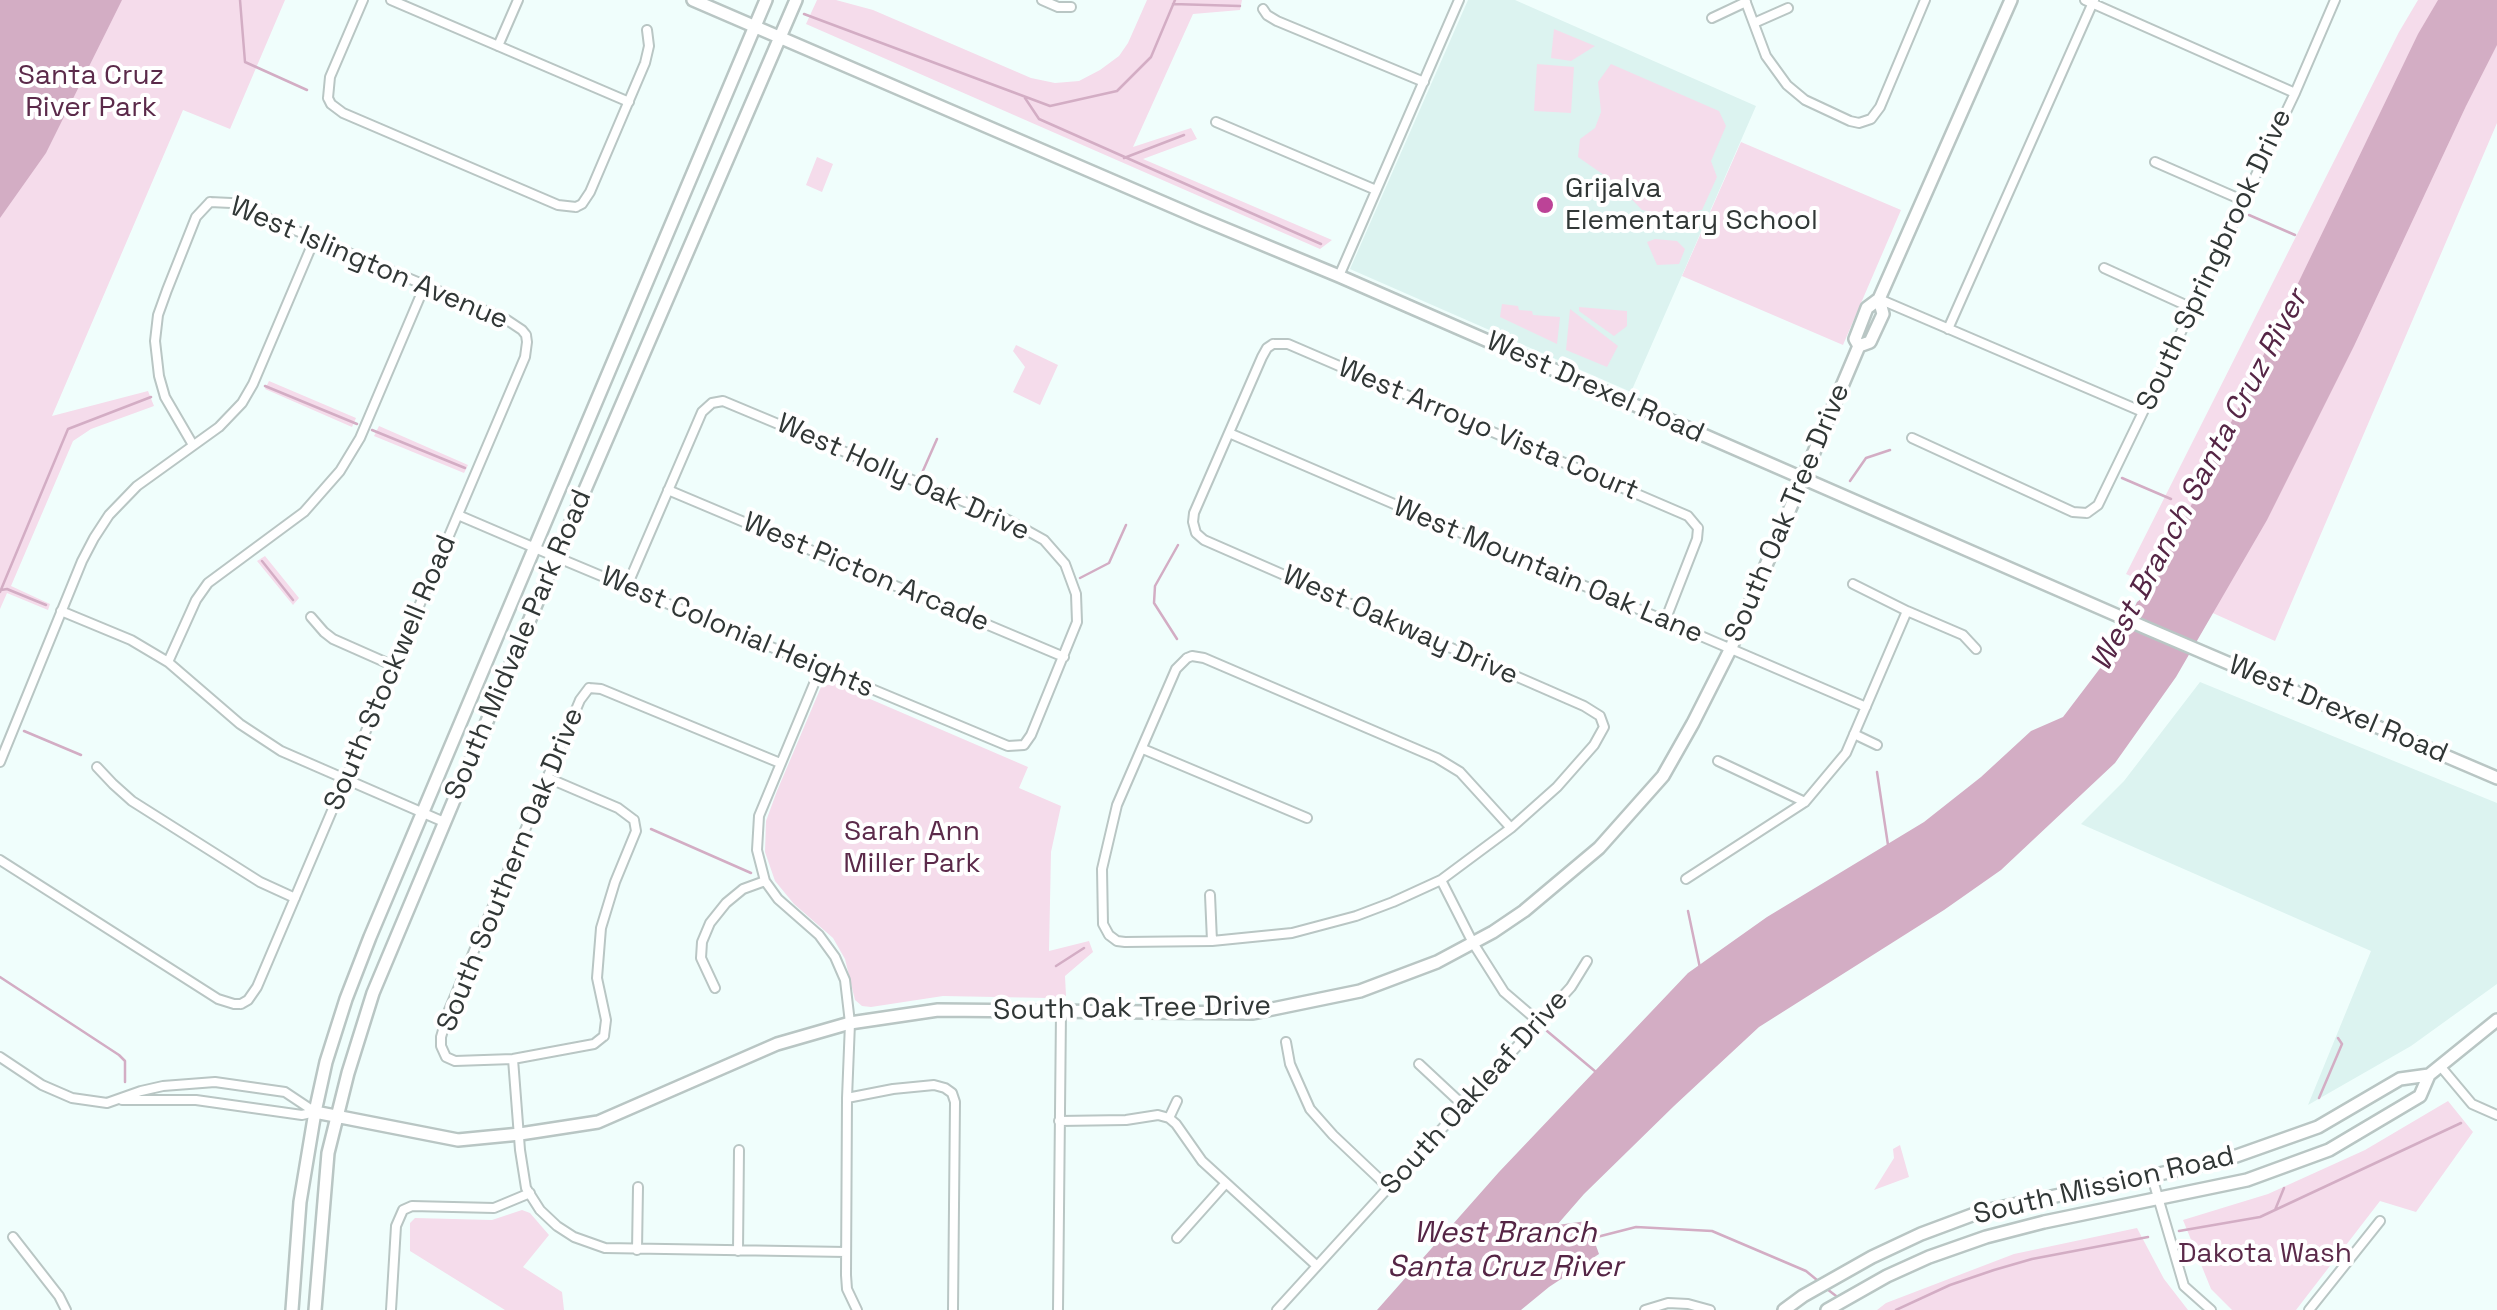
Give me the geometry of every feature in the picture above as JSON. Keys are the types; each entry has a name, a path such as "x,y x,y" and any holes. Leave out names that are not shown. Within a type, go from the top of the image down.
{"street":[{"path":"363,0 330,77 331,104 558,205 576,207 587,198 629,102 648,54 647,30"},
{"path":"392,0 629,102"},
{"path":"498,46 518,0"},
{"name":"West Drexel Road","path":"693,0 2497,778"},
{"name":"South Midvale Park Road","path":"292,1310 300,1202 315,1112 346,999 766,0"},
{"name":"South Midvale Park Road","path":"315,1310 326,1170 336,1117 373,994 796,0"},
{"path":"1042,0 1072,10 1080,1"},
{"path":"1339,276 1459,0"},
{"path":"1712,18 1745,1 1766,56 1787,85 1804,100 1866,125 1880,107 1926,0"},
{"name":"South Oak Tree Drive","path":"315,1112 458,1140 598,1122 777,1044 850,1023 938,1010 1253,1013 1377,986 1437,962 1524,911 1599,848 1663,776 1693,724 1730,650 1859,346 1870,342 1877,328 1883,314 1880,299 2011,0"},
{"name":"South Springbrook Drive","path":"1912,438 2073,512 2088,517 2095,510 2335,0"},
{"path":"1948,329 2090,1 2294,93"},
{"path":"1259,7 1277,21 1424,82"},
{"path":"1754,23 1788,8"},
{"path":"316,102 328,98"},
{"path":"1216,122 1376,190"},
{"path":"2155,162 2242,200"},
{"path":"193,445 166,397 155,341 166,290 196,217 210,202 205,190"},
{"name":"West Islington Avenue","path":"210,202 231,202 530,333"},
{"path":"576,207 582,219"},
{"path":"0,762 82,561 109,516 137,486 228,420 248,394 315,238"},
{"path":"2104,268 2192,308"},
{"path":"168,662 196,600 208,583 304,512 340,471 360,438 425,285"},
{"path":"1880,299 2144,412"},
{"name":"South Stockwell Road","path":"241,1004 257,987 525,358 530,333"},
{"name":"West Arroyo Vista Court","path":"1229,433 1272,340 1670,508 1702,526 1665,621"},
{"name":"West Holly Oak Drive","path":"668,490 702,412 711,400 727,402 1008,520 1044,540 1065,564 1076,594 1077,622 1031,736 1020,749"},
{"name":"West Oakway Drive","path":"1229,433 1193,518 1193,533 1584,706 1605,721 1594,745 1557,787 1511,828"},
{"name":"West Mountain Oak Lane","path":"1229,433 1866,707"},
{"path":"627,586 668,490"},
{"name":"West Picton Arcade","path":"668,490 1064,657"},
{"name":"West Colonial Heights","path":"458,515 1020,749"},
{"path":"1852,584 1963,634 1976,649"},
{"path":"62,611 117,634 168,662 268,744 444,822"},
{"path":"1686,879 1805,802 1846,753 1907,611"},
{"path":"311,617 333,639 394,666"},
{"path":"1181,649 1187,658"},
{"path":"1187,658 1204,658 1437,758 1460,772 1511,828 1441,880 1356,916 1292,933 1212,942 1124,942 1106,938 1102,870 1117,805 1176,669 1187,658"},
{"path":"821,667 760,816 757,850 765,881 778,899 819,934 845,980 850,1023 847,1290 858,1310"},
{"name":"South Southern Oak Drive","path":"444,1053 441,1037 449,1010 587,685 780,763"},
{"path":"1854,734 1878,746"},
{"path":"1142,749 1307,818"},
{"path":"1718,761 1805,802"},
{"path":"97,767 132,800 260,882 295,898"},
{"path":"433,1060 444,1053 455,1061 512,1059 594,1044 608,1037 597,978 601,928 638,818 548,778"},
{"path":"0,860 218,999 241,1004 244,1015"},
{"path":"1441,880 1504,992 1539,1022"},
{"path":"715,988 702,958 702,942 710,922 743,889 765,881"},
{"path":"1210,895 1212,942"},
{"name":"South Oakleaf Drive","path":"1277,1310 1572,987 1587,961"},
{"path":"1058,1310 1060,1012"},
{"name":"South Mission Road","path":"1827,1310 1929,1257 1986,1237 2247,1180 2328,1150 2420,1096 2429,1076 2497,1020"},
{"path":"1286,1042 1290,1064 1310,1109 1332,1136 1388,1187"},
{"path":"0,1057 42,1085 72,1098 107,1104 163,1086 215,1082 285,1092 315,1112"},
{"path":"512,1059 526,1188 540,1210 574,1237 604,1248 637,1250 846,1252"},
{"path":"1419,1064 1463,1105"},
{"path":"2441,1067 2472,1104 2497,1115"},
{"name":"South Mission Road","path":"1784,1310 1872,1257 1980,1212 2225,1160 2318,1126 2400,1079 2429,1076"},
{"path":"847,1098 893,1089 950,1087 955,1102 953,1310"},
{"path":"117,1100 196,1100 299,1115 315,1112"},
{"path":"1169,1118 1177,1102"},
{"path":"1059,1121 1126,1120 1158,1115 1169,1118 1196,1154 1226,1184 1318,1266"},
{"path":"738,1250 739,1150"},
{"path":"2152,1178 2184,1286 2211,1310"},
{"path":"1178,1238 1226,1184"},
{"path":"637,1250 638,1187"},
{"path":"391,1310 396,1226 402,1210 412,1206 494,1208 530,1193"},
{"path":"396,1200 402,1210"},
{"path":"2309,1310 2380,1221"},
{"path":"13,1236 66,1310"},
{"path":"1646,1310 1668,1303 1710,1310"}],"shaded area":[{"name":"Grijalva Elementary School","path":"1468,0 1515,0 1756,106 1631,392 1350,269"},
{"path":"2200,682 2497,803 2497,984 2411,1046 2308,1105 2371,951 2081,824 2124,781"}],"green space":[{"name":"Santa Cruz River Park","path":"0,0 285,0 230,129 183,110 52,416 148,391 154,406 91,429 73,441 11,586 50,604 48,610 7,593 0,609"},
{"path":"817,0 836,0 873,10 1031,78 1055,83 1079,81 1119,56 1147,0 1242,0 1240,10 1193,14 1133,147 1191,128 1197,139 1143,159 1332,240 1320,249 806,24"},
{"path":"2418,0 2497,0 2497,123 2275,641 2126,574"},
{"path":"1554,29 1595,46 1571,61 1551,58"},
{"path":"1537,64 1574,67 1571,113 1534,111"},
{"path":"1611,64 1719,111 1726,126 1711,161 1717,177 1702,210 1670,215 1642,210 1617,184 1578,157 1580,139 1595,128 1601,112 1598,82"},
{"path":"1741,142 1901,210 1843,345 1682,276"},
{"path":"817,157 833,164 822,192 806,185"},
{"path":"1677,241 1685,249 1679,264 1657,265 1647,242"},
{"path":"1502,304 1518,306 1533,315 1560,317 1557,344 1500,317"},
{"path":"1579,307 1627,311 1627,326 1614,336 1579,311"},
{"path":"1570,309 1618,346 1607,367 1566,350"},
{"path":"1016,345 1058,365 1040,405 1013,392 1025,367 1013,351"},
{"path":"269,381 356,418 352,427 265,389"},
{"path":"379,426 468,465 464,473 374,436"},
{"path":"265,556 299,598 293,605 257,561"},
{"name":"Sarah Ann Miller Park","path":"833,683 1028,767 1019,788 1061,806 1051,852 1049,951 1089,941 1093,952 1065,976 1066,996 943,996 871,1007 855,1000 845,959 833,938 794,904 775,881 765,852 766,821 777,791 821,687"},
{"name":"Dakota Wash","path":"2448,1101 2473,1132 2416,1212 2380,1201 2296,1310 2232,1310 2211,1289 2183,1220 2268,1194 2365,1150"},
{"path":"1900,1145 1909,1177 1874,1190 1894,1158 1893,1149"},
{"path":"522,1210 530,1213 549,1235 523,1267 562,1292 564,1310 505,1310 410,1251 410,1223 415,1218 492,1220"},
{"name":"Dakota Wash","path":"2137,1228 2164,1279 2188,1310 1877,1310 1886,1303 2014,1254"}],"water":[{"path":"0,0 122,0 46,153 0,218"},
{"name":"West Branch Santa Cruz River","path":"2438,0 2497,0 2497,45 2267,520 2176,677 2115,763 2001,870 1759,1027 1674,1106 1557,1225 1587,1221 1599,1254 1521,1310 1377,1310 1499,1172 1688,973 1767,917 1924,822 2031,731 2063,717 2117,646 2137,602 2159,572 2418,34"}],"waterway":[{"path":"240,0 245,62 307,90"},
{"path":"804,14 1050,106 1117,91 1151,57 1175,0"},
{"path":"1173,4 1240,6"},
{"path":"1025,98 1039,119 1321,244"},
{"path":"1124,158 1184,135"},
{"path":"2249,215 2295,235"},
{"path":"265,386 357,424"},
{"path":"0,592 68,429 151,397"},
{"path":"372,430 465,468"},
{"path":"922,473 937,439"},
{"path":"1850,481 1866,458 1890,450"},
{"path":"2122,478 2171,499"},
{"path":"1080,578 1109,563 1126,525"},
{"path":"1177,639 1154,603 1155,586 1178,545"},
{"path":"262,561 293,600"},
{"path":"1,590 46,605"},
{"path":"24,731 81,755"},
{"path":"1877,772 1888,845"},
{"path":"651,829 751,873"},
{"path":"1688,911 1700,968"},
{"path":"1056,966 1084,948"},
{"path":"0,977 119,1055 125,1061 125,1082"},
{"path":"1547,1031 1596,1072"},
{"path":"2319,1098 2342,1044 2338,1038"},
{"path":"2179,1231 2260,1217 2461,1123"},
{"path":"2275,1210 2284,1188"},
{"name":"Dakota Wash","path":"1593,1238 1636,1227 1712,1231 1806,1271 1817,1280"},
{"path":"1896,1310 1994,1270 2148,1237"},
{"name":"Dakota Wash","path":"1827,1289 1840,1299"}],"place":[{"name":"Grijalva Elementary School","path":"1545,205"}]}
